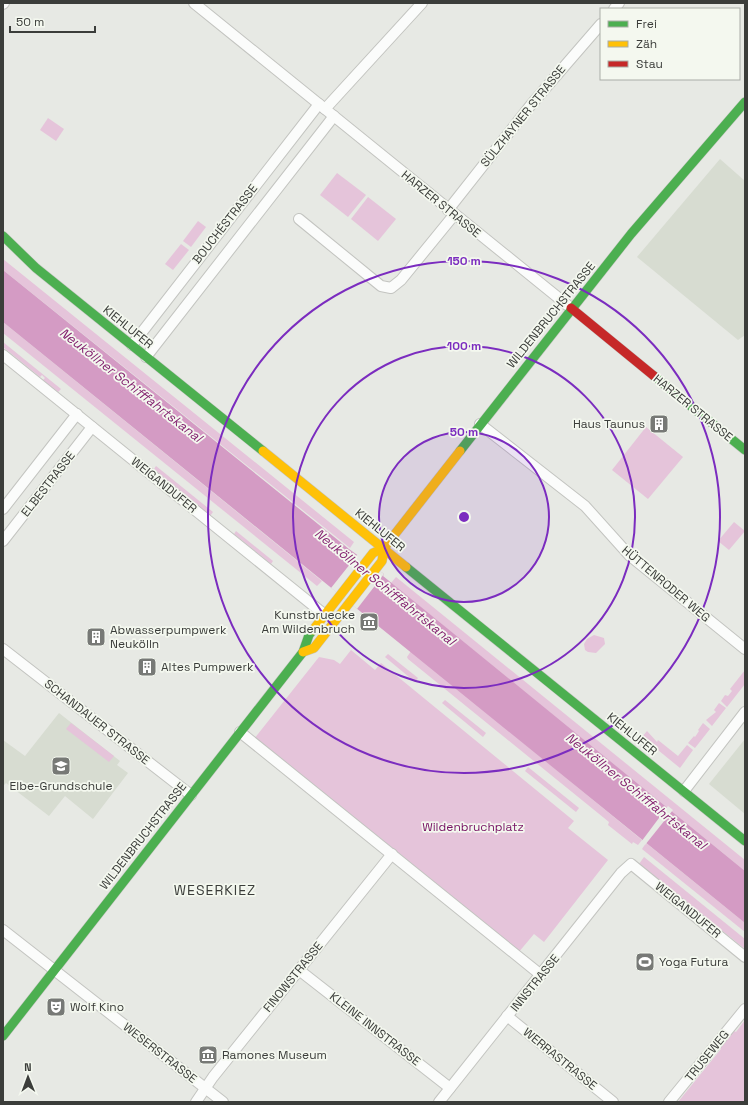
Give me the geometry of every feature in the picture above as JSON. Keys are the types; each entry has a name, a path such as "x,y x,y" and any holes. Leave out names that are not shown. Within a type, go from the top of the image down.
{"street":[{"name":"HARZER STRASSE","path":"194,3 745,450"},
{"name":"BOUCHÉSTRASSE","path":"132,345 322,106 422,3"},
{"name":"SÜLZHAYNER STRASSE","path":"299,220 381,286 391,288 403,279 530,106 600,25"},
{"name":"WILDENBRUCHSTRASSE","path":"3,1036 303,652 309,635 373,553 384,548 571,308 640,223 745,102"},
{"name":"BOUCHÉSTRASSE","path":"146,357 334,116"},
{"name":"KIEHLUFER","path":"3,236 36,268 745,841"},
{"name":"WEIGANDUFER","path":"3,355 325,614"},
{"name":"ELBESTRASSE","path":"3,509 77,414"},
{"name":"HÜTTENRODER WEG","path":"480,424 585,506 629,555 745,649"},
{"name":"ELBESTRASSE","path":"3,541 92,426"},
{"name":"WILDENBRUCHSTRASSE","path":"303,652 314,648 382,561 384,548"},
{"name":"SCHANDAUER STRASSE","path":"3,649 191,795"},
{"path":"684,791 745,712"},
{"path":"240,732 541,975"},
{"name":"FINOWSTRASSE","path":"196,1102 392,854"},
{"name":"WEIGANDUFER","path":"631,864 745,957"},
{"name":"INNSTRASSE","path":"440,1102 621,873 631,864"},
{"name":"WESERSTRASSE","path":"3,930 223,1102"},
{"name":"KLEINE INNSTRASSE","path":"299,970 450,1088"},
{"name":"TRUSEWEG","path":"669,1102 745,1009"},
{"name":"WERRASTRASSE","path":"507,1016 613,1102"}],"shaded area":[{"path":"720,159 745,181 745,335 738,340 637,257"},
{"name":"Elbe-Grundschule","path":"59,713 120,761 117,765 128,773 93,819 65,796 49,816 6,783 3,786 3,740 25,756"},
{"path":"745,739 745,814 709,784"}],"green space":[{"path":"48,118 64,129 56,141 40,130"},
{"path":"337,173 366,195 348,217 320,195"},
{"path":"368,197 396,219 378,241 351,219"},
{"path":"198,221 206,227 191,247 183,241"},
{"path":"181,244 189,250 173,270 165,264"},
{"path":"3,259 354,542 350,548 3,270"},
{"path":"3,322 322,581 317,586 3,333"},
{"path":"3,342 61,389 58,392 43,380 45,378 42,375 40,377 3,347"},
{"path":"646,427 683,457 648,499 612,470"},
{"path":"156,466 213,512 210,516 154,469"},
{"path":"734,522 745,531 729,550 718,541"},
{"path":"236,531 273,561 271,564 234,534"},
{"path":"396,577 745,860 745,871 391,583"},
{"path":"594,635 604,638 605,644 596,653 585,650 584,644 587,639"},
{"name":"Wildenbruchplatz","path":"351,650 375,670 381,663 574,821 568,828 608,860 544,942 534,934 518,953 254,739 319,657 334,660 340,664"},
{"path":"411,651 642,840 638,845 633,842 632,844 608,825 609,822 408,659 407,657"},
{"path":"388,654 418,678 415,682 385,657"},
{"path":"745,670 745,684 727,707 721,701 725,695 728,696 732,691 730,689"},
{"path":"445,700 486,733 483,737 442,703"},
{"path":"719,703 726,708 712,726 706,720 716,712 714,710"},
{"path":"71,723 114,756 109,762 66,729"},
{"path":"703,723 710,729 695,748 688,743 694,736 695,737"},
{"path":"647,731 657,742 658,740 678,756 687,745 693,750 680,768 642,737"},
{"path":"528,767 579,808 576,812 525,771"},
{"path":"646,843 745,923 745,932 642,849"},
{"path":"644,857 745,939 745,949 639,864"},
{"path":"745,1020 745,1102 678,1102 721,1049 719,1046 732,1030 736,1032"}],"water":[{"name":"Neuköllner Schifffahrtskanal","path":"3,270 349,549 384,574 383,576 745,871 745,923 3,322"}],"pier":[{"path":"358,554 384,574 357,609 331,588"},
{"path":"668,806 673,810 645,845 641,842"}],"traffic: fast":[{"path":"460,451 631,234 745,102"},
{"path":"3,236 36,268 263,451"},
{"path":"654,376 745,450"},
{"path":"406,567 745,841"},
{"path":"3,1036 303,652 309,635 313,630"}],"traffic: slow":[{"path":"263,451 406,567"},
{"path":"313,630 373,553 384,548 460,451"},
{"path":"303,652 314,648 382,561 384,548"}],"traffic: jam":[{"path":"571,308 654,376"}],"place":[{"name":"Haus Taunus","path":"659,424"},
{"name":"Kunstbruecke Am Wildenbruch","path":"369,622"},
{"name":"Abwasserpumpwerk Neukölln","path":"96,637"},
{"name":"Altes Pumpwerk","path":"147,667"},
{"name":"Elbe-Grundschule","path":"61,766"},
{"name":"Yoga Futura","path":"645,962"},
{"name":"Wolf Kino","path":"56,1007"},
{"name":"Ramones Museum","path":"208,1055"}],"district":[{"name":"WESERKIEZ","path":"215,890"}]}
